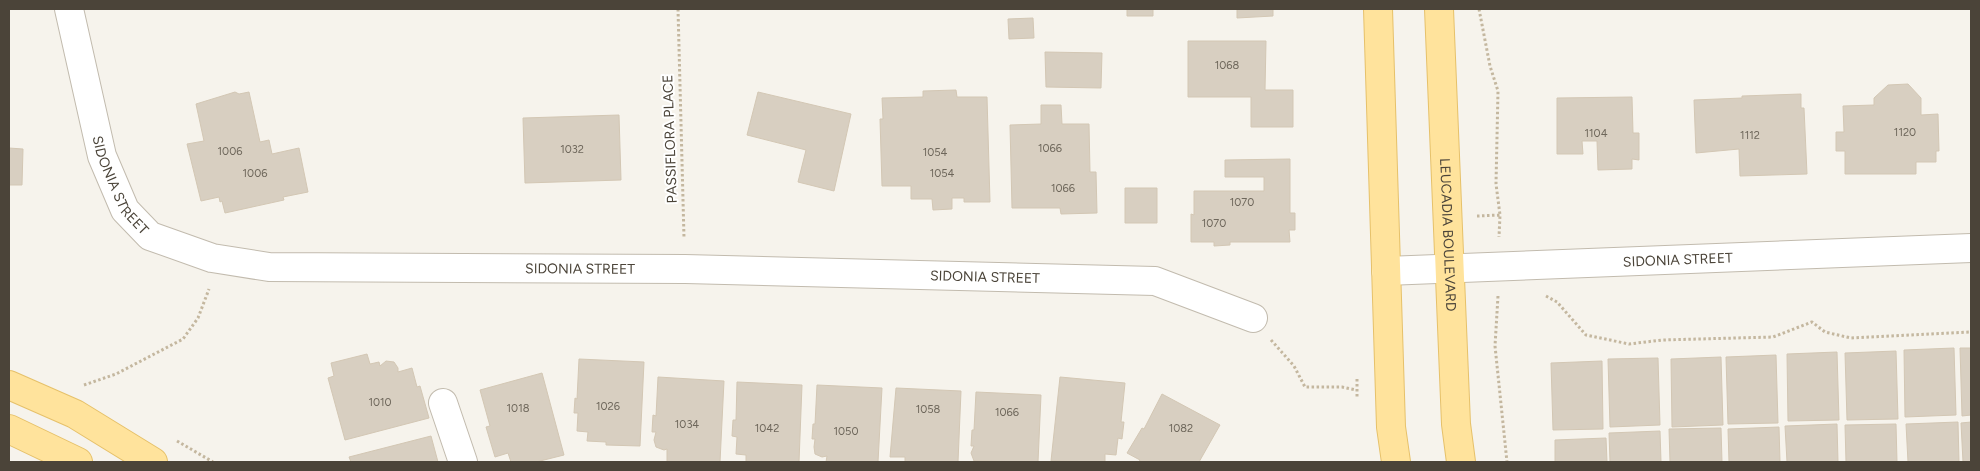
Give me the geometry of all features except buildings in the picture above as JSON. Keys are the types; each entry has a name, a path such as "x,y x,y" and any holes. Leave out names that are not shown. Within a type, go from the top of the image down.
{"main road":[{"path":"1378,9 1392,427 1396,462"},
{"name":"LEUCADIA BOULEVARD","path":"1438,9 1448,268 1456,424 1461,462"},
{"path":"9,385 75,414 153,462"},
{"path":"9,429 78,462"}],"street":[{"name":"SIDONIA STREET","path":"69,9 102,156 125,210 150,236 212,258 269,267 685,270 1155,281 1253,318"},
{"name":"SIDONIA STREET","path":"1386,271 1971,248"},
{"path":"443,403 463,462"}],"path":[{"name":"PASSIFLORA PLACE","path":"678,9 685,270"},
{"path":"76,388 116,374 183,339 198,318 209,291 212,258"},
{"path":"1542,294 1557,302 1586,335 1629,344 1662,340 1773,336 1812,322 1826,332 1851,338 1971,332"},
{"path":"1253,318 1294,366 1306,387 1342,387 1356,390"}]}
